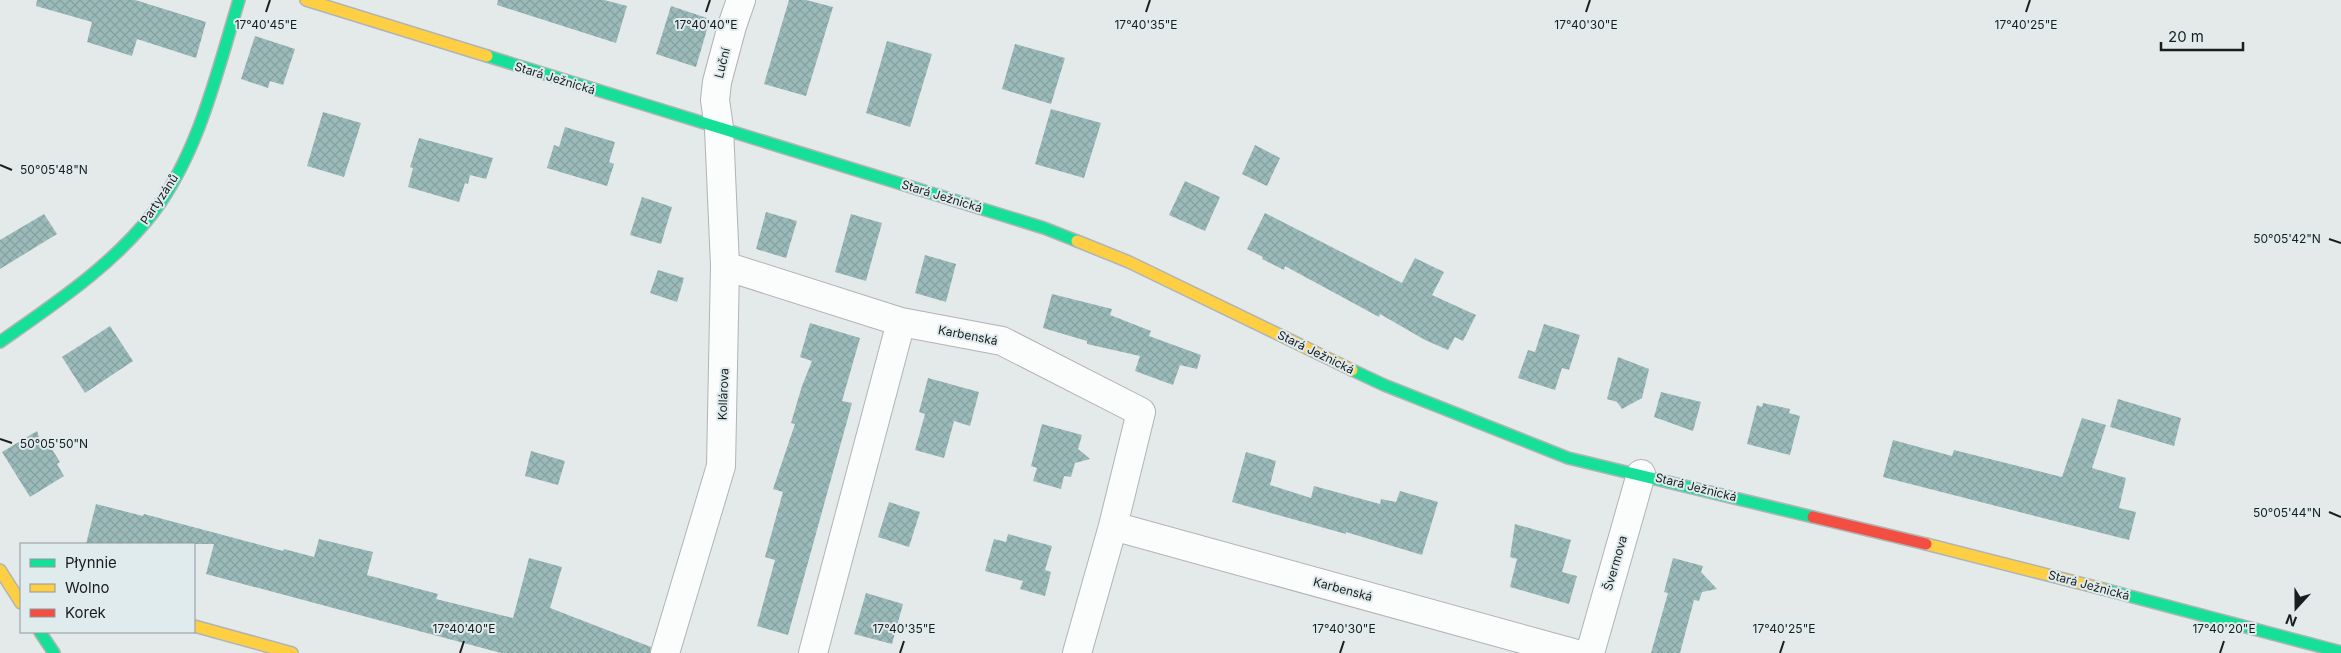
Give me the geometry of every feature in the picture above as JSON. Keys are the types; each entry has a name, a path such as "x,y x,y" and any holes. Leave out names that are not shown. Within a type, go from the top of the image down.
{"street":[{"name":"Partyzánů","path":"0,342 71,292 100,268 128,242 159,202 182,163 196,129 239,0"},
{"name":"Stará Ježnická","path":"306,0 1044,228 1096,247 1384,385 1568,458 1989,559 2341,652"},
{"name":"Luční","path":"718,128 715,100 717,82 741,0"},
{"name":"Kollárova","path":"665,653 721,466 725,266 718,128"},
{"name":"Karbenská","path":"725,266 901,322 1002,341 1141,412 1113,526 1077,653"},
{"path":"813,653 901,322"},
{"name":"Švermova","path":"1590,653 1641,474"},
{"name":"Karbenská","path":"1113,526 1573,653"},
{"path":"0,570 20,600"},
{"path":"195,626 292,653"},
{"path":"41,633 54,653"}],"building":[{"path":"37,0 135,0 206,22 196,58 137,39 132,56 87,42 92,22 36,6"},
{"path":"498,0 604,0 627,6 616,43 497,5"},
{"path":"789,0 806,0 833,7 806,96 764,84"},
{"path":"671,6 710,19 696,67 656,54"},
{"path":"255,36 295,49 283,85 270,81 268,88 241,79"},
{"path":"887,41 932,54 910,127 866,113"},
{"path":"1015,44 1065,58 1051,104 1002,89"},
{"path":"1051,109 1101,123 1084,178 1035,164"},
{"path":"323,112 361,123 344,177 307,166"},
{"path":"565,127 615,142 609,162 614,164 607,186 547,168 554,145 559,147"},
{"path":"419,138 493,158 486,179 470,175 468,184 465,183 459,202 408,187 413,168 410,167"},
{"path":"1255,145 1280,158 1267,186 1242,174"},
{"path":"1185,181 1220,197 1205,231 1169,215"},
{"path":"642,197 672,207 661,244 630,235"},
{"path":"766,212 797,221 786,258 756,249"},
{"path":"1265,213 1402,283 1415,258 1444,272 1432,295 1476,315 1463,341 1455,337 1448,350 1425,340 1380,314 1379,317 1285,266 1284,270 1262,259 1263,257 1247,249"},
{"path":"44,214 57,234 0,269 0,240"},
{"path":"851,214 882,223 866,281 835,272"},
{"path":"925,255 956,264 946,302 915,293"},
{"path":"658,270 684,278 677,302 650,293"},
{"path":"1052,294 1112,309 1110,315 1151,331 1149,336 1201,355 1197,369 1180,365 1173,385 1135,371 1140,356 1087,344 1087,341 1043,328"},
{"path":"810,323 860,338 842,401 852,403 788,635 757,626 775,560 765,557 783,492 773,489 795,424 791,423 802,386 812,361 800,357"},
{"path":"1544,324 1580,335 1569,370 1562,368 1555,390 1518,378 1528,350 1535,352"},
{"path":"110,326 133,361 85,393 62,357"},
{"path":"1618,357 1649,369 1642,398 1622,409 1617,402 1607,399"},
{"path":"928,378 979,392 970,426 954,421 944,458 915,450 925,414 919,412"},
{"path":"1661,392 1701,402 1693,431 1654,417"},
{"path":"2118,399 2181,418 2174,446 2110,427"},
{"path":"1763,403 1790,409 1789,413 1800,416 1790,455 1747,444 1757,405 1762,407"},
{"path":"2082,418 2106,425 2092,468 2126,478 2119,508 2136,512 2129,540 1883,477 1893,440 1952,456 1954,450 2062,477"},
{"path":"1042,424 1082,435 1078,449 1090,459 1075,463 1071,477 1064,476 1061,489 1033,481 1037,468 1031,466"},
{"path":"37,431 42,446 48,443 60,462 57,464 64,476 30,497 2,452"},
{"path":"531,451 565,461 558,485 525,476"},
{"path":"1246,452 1276,461 1270,485 1311,498 1314,486 1380,504 1381,499 1396,502 1400,491 1438,502 1422,555 1346,532 1346,534 1232,502"},
{"path":"889,502 920,512 909,547 878,537"},
{"path":"96,504 143,516 144,514 283,551 284,549 314,557 319,539 373,552 367,575 438,594 436,599 513,618 529,558 562,567 550,608 651,647 650,653 501,653 206,574 214,544 86,543"},
{"path":"1515,524 1571,540 1562,572 1577,576 1569,604 1510,587 1517,559 1510,557"},
{"path":"1008,534 1052,546 1045,570 1051,572 1045,596 1020,589 1023,581 985,571 994,539 1006,542"},
{"path":"1673,558 1703,566 1701,572 1717,589 1702,592 1699,601 1694,600 1680,653 1651,653 1668,593 1664,592"},
{"path":"866,593 903,604 892,644 854,634"}],"traffic: fast":[{"path":"0,342 101,267 137,232 153,213 169,189 195,138 239,0"},
{"path":"487,56 1044,228 1077,241"},
{"path":"1352,370 1384,385 1568,458 1813,517"},
{"path":"2103,589 2341,652"},
{"path":"41,633 54,653"}],"traffic: slow":[{"path":"306,0 487,56"},
{"path":"1077,241 1129,262 1352,370"},
{"path":"1926,544 2103,589"},
{"path":"0,570 20,601"},
{"path":"195,626 292,653"}],"traffic: jam":[{"path":"1813,517 1926,544"}]}
